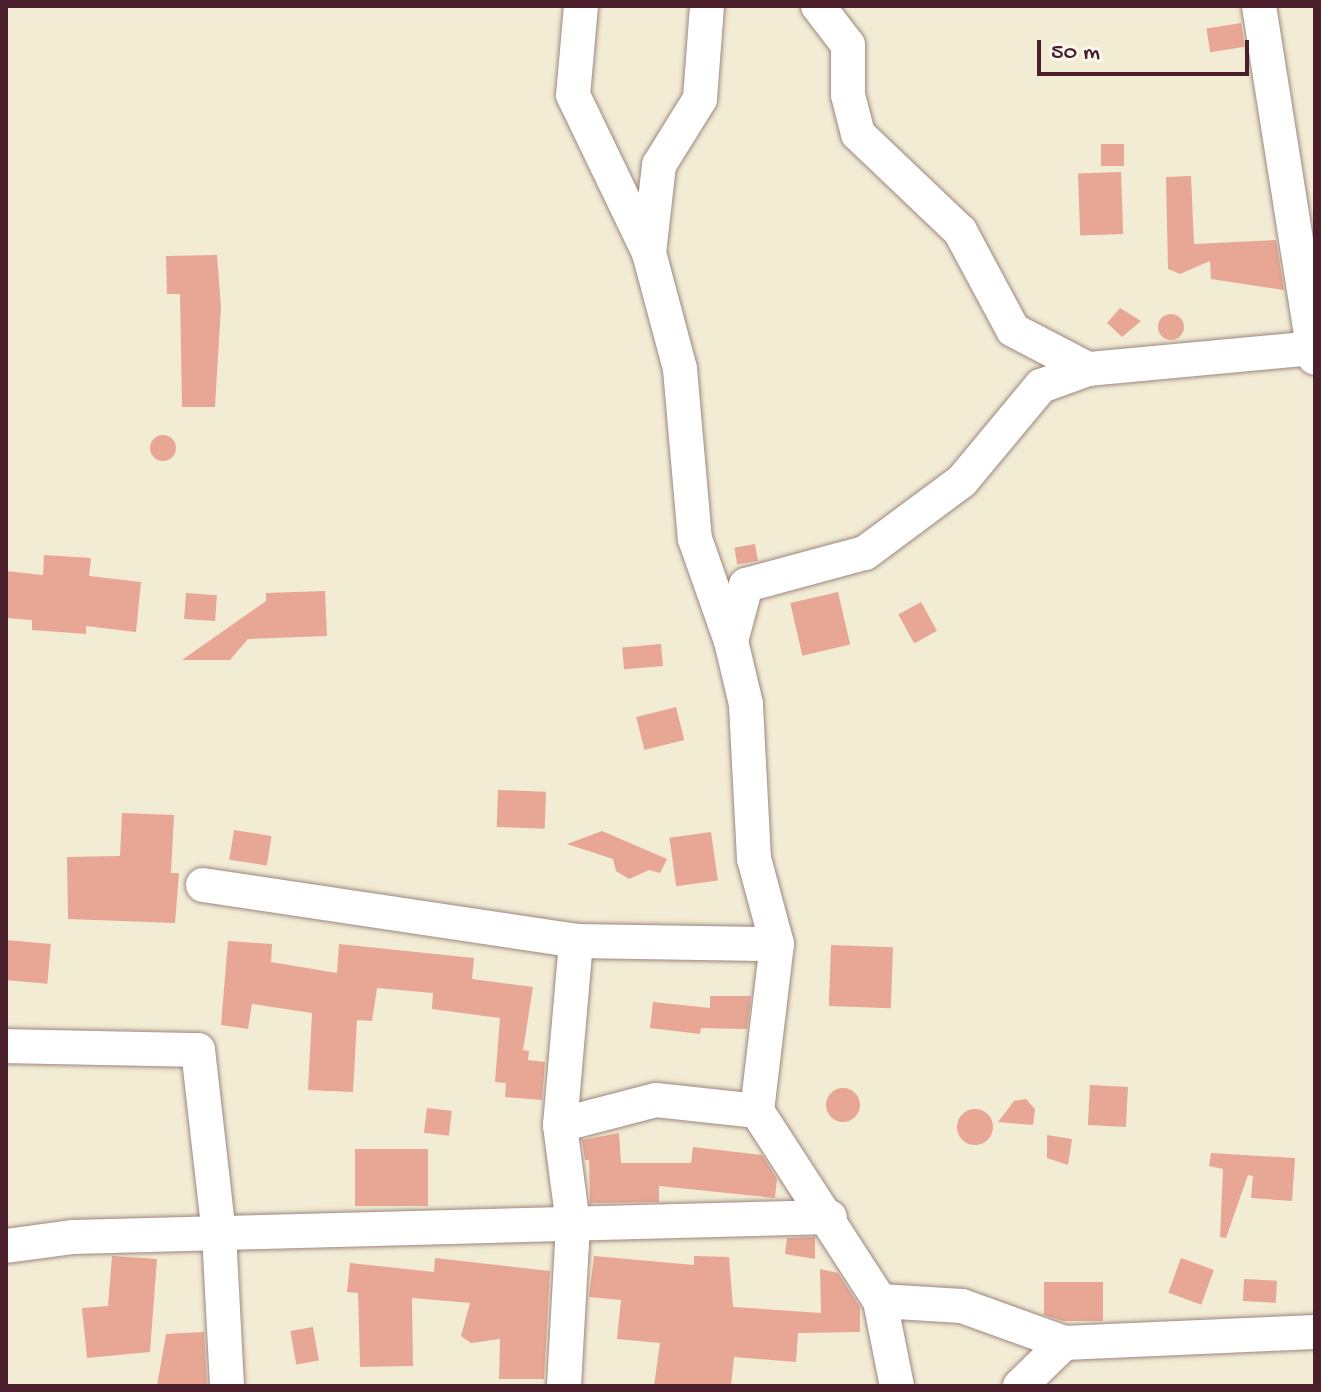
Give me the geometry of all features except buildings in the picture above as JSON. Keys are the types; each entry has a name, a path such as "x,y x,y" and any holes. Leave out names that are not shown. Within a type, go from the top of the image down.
{"street":[{"path":"581,6 573,95 649,253 680,369 695,539 731,641 746,704 754,859 777,944 757,1111 830,1217 880,1301 897,1386"},
{"path":"649,253 659,165 700,99 707,6"},
{"path":"818,6 848,45 848,95 858,134 960,231 1013,330 1088,369"},
{"path":"731,641 746,585 865,553 962,481 1041,386 1088,369 1314,352 1290,177 1259,6"},
{"path":"203,885 576,941 777,944"},
{"path":"564,1386 573,1224 560,1125 576,941"},
{"path":"6,1046 198,1050 219,1233 227,1386"},
{"path":"560,1125 656,1100 757,1111"},
{"path":"6,1246 73,1237 830,1217"},
{"path":"880,1301 962,1306 1064,1343 1315,1332"},
{"path":"1020,1386 1064,1343"}]}
